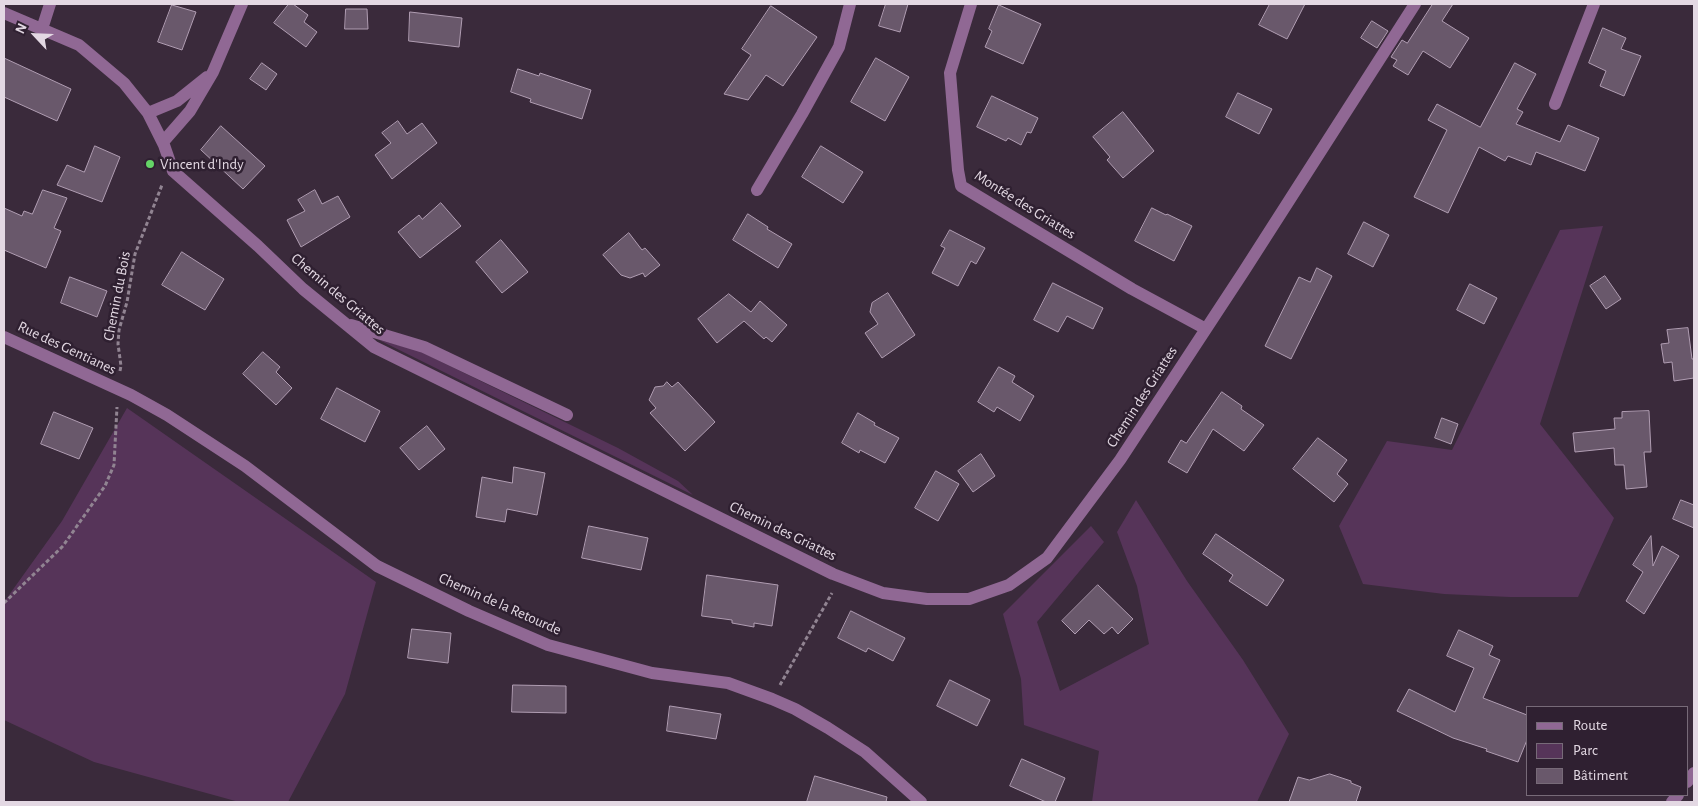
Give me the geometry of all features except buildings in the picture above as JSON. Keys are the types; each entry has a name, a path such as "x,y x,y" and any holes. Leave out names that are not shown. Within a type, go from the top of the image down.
{"street":[{"path":"42,29 50,4"},
{"path":"163,142 190,111 213,72 242,4"},
{"path":"756,190 802,114 839,47 850,4"},
{"name":"Montée des Griattes","path":"971,4 950,73 961,186 1132,289 1206,329"},
{"name":"Chemin des Griattes","path":"4,13 79,45 124,83 148,113 163,142 173,170 303,289 374,346 523,422 841,577 883,593 927,599 969,599 1009,585 1047,558 1120,460 1416,4"},
{"path":"1555,104 1594,4"},
{"path":"148,113 177,101 213,72"},
{"path":"344,322 424,347 567,415"},
{"name":"Rue des Gentianes","path":"4,337 117,389"},
{"name":"Chemin de la Retourde","path":"117,389 167,416 245,466 376,566 470,611 548,645 652,673 728,683 796,709 865,752 920,802"}],"path":[{"name":"Chemin du Bois","path":"4,603 63,546 105,486 114,466 117,389 121,366 118,337 127,302 135,254 164,180 173,170"},
{"path":"772,699 841,577"}],"green space":[{"path":"1603,226 1540,424 1614,518 1578,597 1510,597 1444,594 1363,584 1339,526 1387,441 1452,450 1560,230"},
{"path":"379,340 417,350 618,448 678,481 693,495"},
{"path":"127,408 376,582 345,694 288,802 239,802 94,762 4,720 4,602 62,521"},
{"path":"1136,500 1187,581 1243,660 1289,734 1257,802 1092,802 1099,751 1024,725 1021,679 1003,614 1091,526 1104,542 1037,622 1060,691 1149,644 1137,586 1117,532"}],"place":[{"name":"Vincent d'Indy","path":"150,164"}]}
